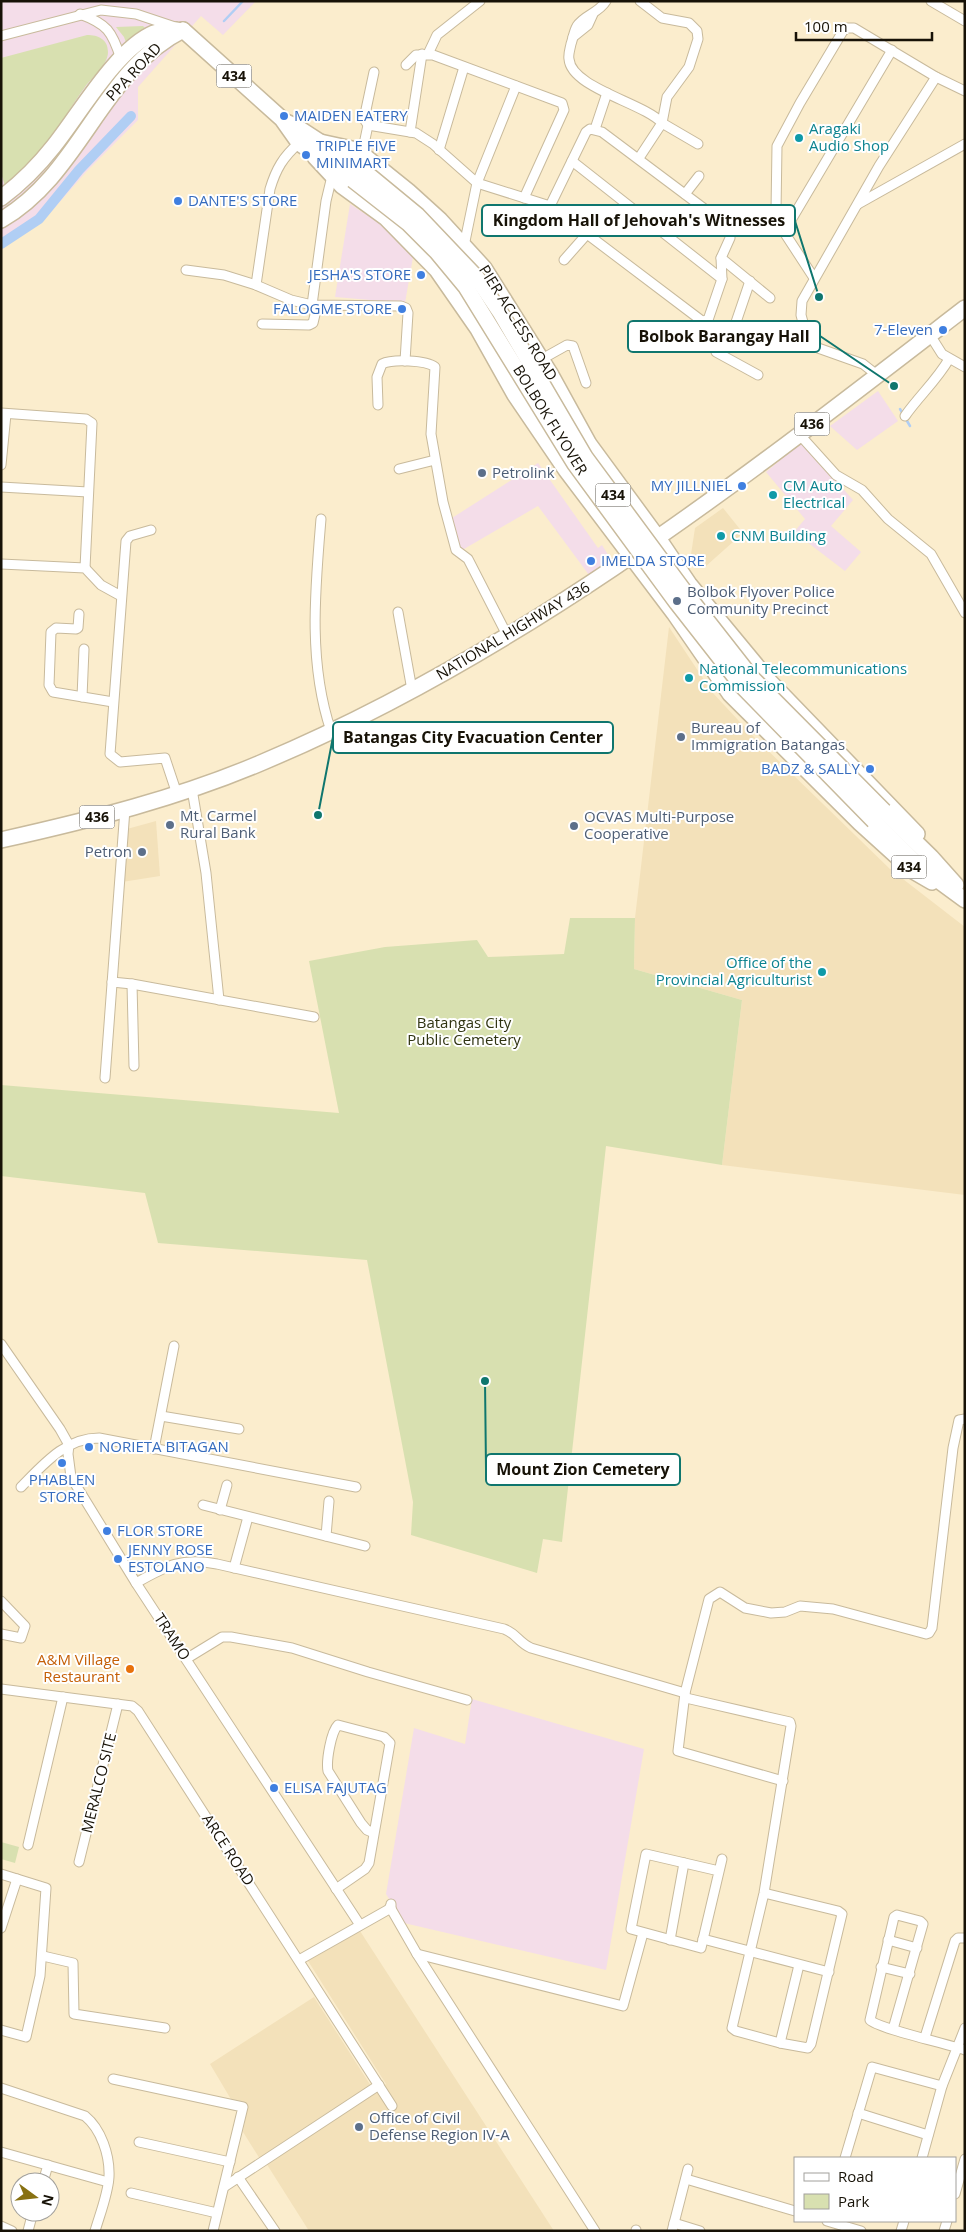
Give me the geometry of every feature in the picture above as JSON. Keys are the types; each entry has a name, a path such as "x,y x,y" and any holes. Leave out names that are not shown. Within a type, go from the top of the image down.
{"main road":[{"name":"PPA ROAD","path":"1,198 33,171 121,59 141,40 162,30 183,30"},
{"name":"PPA ROAD","path":"1,220 34,196 64,163 118,84 165,39 183,30"},
{"name":"434","path":"183,30 285,122 289,131 309,145 332,176 386,218 437,270 478,329 515,395 561,463 674,613 730,694 860,823 913,871 965,900"},
{"name":"BOLBOK FLYOVER","path":"309,145 358,167 417,215 477,278 500,312 585,457 687,595 752,678 879,816 920,867 965,900"},
{"name":"PIER ACCESS ROAD","path":"358,167 408,190 464,246 498,288 542,359 589,444 658,538"},
{"name":"NATIONAL HIGHWAY 436","path":"1,840 125,809 192,789 262,762 331,731 412,690 508,637 658,538 965,308"},
{"name":"434","path":"658,538 689,584 770,682 934,851 965,895"},
{"name":"BOLBOK FLYOVER","path":"879,816 931,857 965,895"}],"street":[{"path":"410,132 425,54 436,35 480,1"},
{"path":"606,1 593,14 588,25 573,37 569,59 572,69 584,80 607,93 649,112 662,124 698,144"},
{"path":"639,158 662,124 667,97 689,67 698,39 697,31 689,23 662,18 640,1"},
{"path":"931,1 965,21"},
{"path":"1,36 101,10 147,16 183,30"},
{"path":"80,14 98,21 106,28 112,35 121,59"},
{"path":"814,278 784,232 776,211 777,146 840,35 846,28 854,28 936,77 965,91"},
{"path":"784,232 892,50"},
{"path":"406,65 412,58 425,54 562,104 564,110 524,198"},
{"path":"439,150 464,67"},
{"path":"358,167 368,126 364,119 374,72"},
{"path":"877,375 863,364 818,348 804,326 801,315 802,301 857,204 936,77"},
{"path":"464,246 477,183 516,86"},
{"path":"595,129 607,93"},
{"path":"368,126 421,135 477,183 550,206 705,322 710,316 722,279 720,258 730,238 730,228 639,158 595,129"},
{"path":"550,206 586,132 595,129"},
{"path":"857,204 965,144"},
{"path":"256,285 270,189 274,174 282,159 309,145"},
{"path":"572,161 722,279"},
{"path":"262,324 309,325 313,323 326,201 332,176"},
{"path":"685,194 700,176"},
{"path":"564,260 588,234"},
{"path":"720,258 770,298"},
{"path":"186,270 224,275 256,285 291,300 315,306 401,306 406,308 408,313 405,361"},
{"path":"750,281 733,331 760,346"},
{"path":"930,335 942,354 965,367"},
{"path":"542,359 567,344 574,346 586,383"},
{"path":"716,352 758,374"},
{"path":"905,416 918,396 940,374 949,359"},
{"path":"378,405 377,382 379,368 386,362 405,361 430,364 436,367 430,424 441,494 456,550 468,559 508,637"},
{"path":"1,465 4,413 89,420 92,423 85,568"},
{"path":"799,434 836,476 862,490 881,512 931,554 965,613"},
{"path":"399,469 435,460"},
{"path":"1,487 88,492"},
{"path":"321,519 317,566 315,640 322,701 331,731"},
{"path":"151,530 130,536 126,541 113,702 112,757 122,762 165,758 177,794"},
{"path":"1,564 85,568 101,585 121,596"},
{"path":"398,612 412,690"},
{"path":"79,614 78,628 56,628 51,632 49,685 53,692 113,702"},
{"path":"82,697 84,649"},
{"path":"192,789 206,874 219,1000"},
{"path":"106,1078 125,809"},
{"path":"112,982 314,1017"},
{"path":"132,984 134,1066"},
{"name":"TRAMO","path":"1,1344 55,1421 69,1446 68,1454 71,1477 136,1583 360,1925"},
{"path":"154,1449 174,1346"},
{"path":"161,1416 239,1430"},
{"path":"783,1781 678,1751 685,1696 709,1599 720,1592 745,1608 771,1613 785,1612 800,1606 832,1609 926,1634 929,1633 932,1628 954,1440 958,1420 965,1418"},
{"path":"21,1487 52,1456 83,1440 99,1438 356,1487"},
{"path":"220,1510 227,1485"},
{"path":"326,1536 329,1502"},
{"path":"203,1505 365,1546"},
{"path":"234,1568 248,1517"},
{"path":"136,1583 177,1562 203,1561 504,1629 515,1635 524,1645 531,1648 685,1696 790,1722 783,1781 764,1893 732,2028 736,2031 780,2043 808,2048 811,2044 842,1914 838,1911 764,1893"},
{"path":"1,1600 25,1626 21,1638 1,1634"},
{"path":"186,1659 222,1637 231,1637 292,1648 467,1700"},
{"name":"ARCE ROAD","path":"1,1689 132,1706 138,1711 392,2106"},
{"path":"28,1845 64,1697"},
{"name":"MERALCO SITE","path":"79,1862 118,1704"},
{"path":"336,1889 367,1867 372,1856 389,1741 384,1737 338,1725 334,1731 327,1763 328,1771 361,1823 374,1833"},
{"path":"719,1871 646,1854 631,1929 701,1948 703,1939 719,1871 722,1858"},
{"path":"670,1940 684,1863"},
{"path":"1,1874 46,1888 42,1956 35,2003 26,2037 1,2030"},
{"path":"1,1928 17,1879"},
{"path":"299,1960 360,1925 391,1904 417,1954 596,2231"},
{"path":"893,2029 923,1924 900,1916 894,1917 870,2020 874,2024 893,2029 925,2037 961,2049"},
{"path":"417,1954 623,2006 643,1933"},
{"path":"925,2037 955,1941 958,1938 965,1938"},
{"path":"703,1939 828,1972"},
{"path":"888,1940 917,1948"},
{"path":"42,1956 73,1963 74,2014 165,2028"},
{"path":"780,2043 799,1965"},
{"path":"881,1967 910,1974"},
{"path":"922,2157 942,2086 961,2049 965,2028"},
{"path":"845,2157 872,2067 942,2086"},
{"path":"113,2079 243,2107 213,2231"},
{"path":"224,2187 379,2085"},
{"path":"1,2088 85,2116 95,2124 101,2136 107,2161 108,2182 95,2231"},
{"path":"858,2113 928,2135"},
{"path":"139,2142 230,2162"},
{"path":"1,2152 108,2182"},
{"path":"956,2190 965,2159"},
{"path":"46,2172 48,2165"},
{"path":"688,2169 673,2227 700,2231"},
{"path":"238,2177 275,2231"},
{"path":"686,2180 794,2211"},
{"path":"131,2193 217,2213"},
{"path":"830,2222 861,2231"},
{"path":"1,2226 12,2231"}],"shaded area":[{"path":"1,1 256,1 223,35 201,16 138,87 138,120 86,172 43,221 1,248"},
{"path":"350,204 382,225 413,257 405,303 335,297"},
{"path":"878,391 898,421 857,450 830,426"},
{"path":"802,442 853,500 831,526 861,552 845,571 794,532 805,519 766,472"},
{"path":"538,463 598,548 602,545 610,558 589,575 538,506 464,549 459,547 452,518"},
{"path":"723,508 743,533 706,566 699,556 690,561 695,528"},
{"path":"669,627 712,692 752,735 890,869 965,927 965,1195 722,1165 742,1000 634,969 635,918"},
{"name":"Petron","path":"156,821 160,876 122,882 127,829"},
{"path":"472,1699 644,1749 606,1970 404,1923 386,1894 414,1728 465,1744"},
{"path":"360,1931 554,2231 309,2231 266,2163 386,2084 308,1961"},
{"path":"314,1997 371,2086 260,2159 243,2132 248,2104 232,2101 210,2064"}],"green space":[{"path":"143,26 146,29 128,48 124,37 116,27"},
{"path":"87,35 98,37 106,44 108,52 105,62 41,150 5,186 1,173 1,58"},
{"name":"Batangas City Public Cemetery","path":"570,918 635,918 634,969 742,1000 722,1165 606,1146 562,1542 543,1539 537,1573 411,1535 413,1502 367,1260 158,1243 145,1193 1,1176 1,1085 339,1113 309,961 385,947 477,940 488,957 564,954"},
{"path":"1,1842 19,1847 15,1863 1,1859"}],"waterway":[{"path":"224,21 243,1"},
{"path":"1,244 39,219 79,170 131,116"},
{"path":"900,409 910,426"}],"place":[{"name":"MAIDEN EATERY","path":"284,116"},
{"name":"Aragaki Audio Shop","path":"799,138"},
{"name":"TRIPLE FIVE MINIMART","path":"306,155"},
{"name":"DANTE'S STORE","path":"178,201"},
{"name":"JESHA'S STORE","path":"421,275"},
{"name":"Kingdom Hall of Jehovah's Witnesses","path":"819,297"},
{"name":"FALOGME STORE","path":"402,309"},
{"name":"7-Eleven","path":"943,330"},
{"name":"Bolbok Barangay Hall","path":"894,386"},
{"name":"Petrolink","path":"482,473"},
{"name":"MY JILLNIEL","path":"742,486"},
{"name":"CM Auto Electrical","path":"773,495"},
{"name":"CNM Building","path":"721,536"},
{"name":"IMELDA STORE","path":"591,561"},
{"name":"Bolbok Flyover Police Community Precinct","path":"677,601"},
{"name":"National Telecommunications Commission","path":"689,678"},
{"name":"Bureau of Immigration Batangas","path":"681,737"},
{"name":"BADZ & SALLY","path":"870,769"},
{"name":"Batangas City Evacuation Center","path":"318,815"},
{"name":"Mt. Carmel Rural Bank","path":"170,825"},
{"name":"OCVAS Multi-Purpose Cooperative","path":"574,826"},
{"name":"Petron","path":"142,852"},
{"name":"Office of the Provincial Agriculturist","path":"822,972"},
{"name":"Mount Zion Cemetery","path":"485,1381"},
{"name":"NORIETA BITAGAN","path":"89,1447"},
{"name":"PHABLEN STORE","path":"62,1463"},
{"name":"FLOR STORE","path":"107,1531"},
{"name":"JENNY ROSE ESTOLANO","path":"118,1559"},
{"name":"A&M Village Restaurant","path":"130,1669"},
{"name":"ELISA FAJUTAG","path":"274,1788"},
{"name":"Office of Civil Defense Region IV-A","path":"359,2127"}]}
